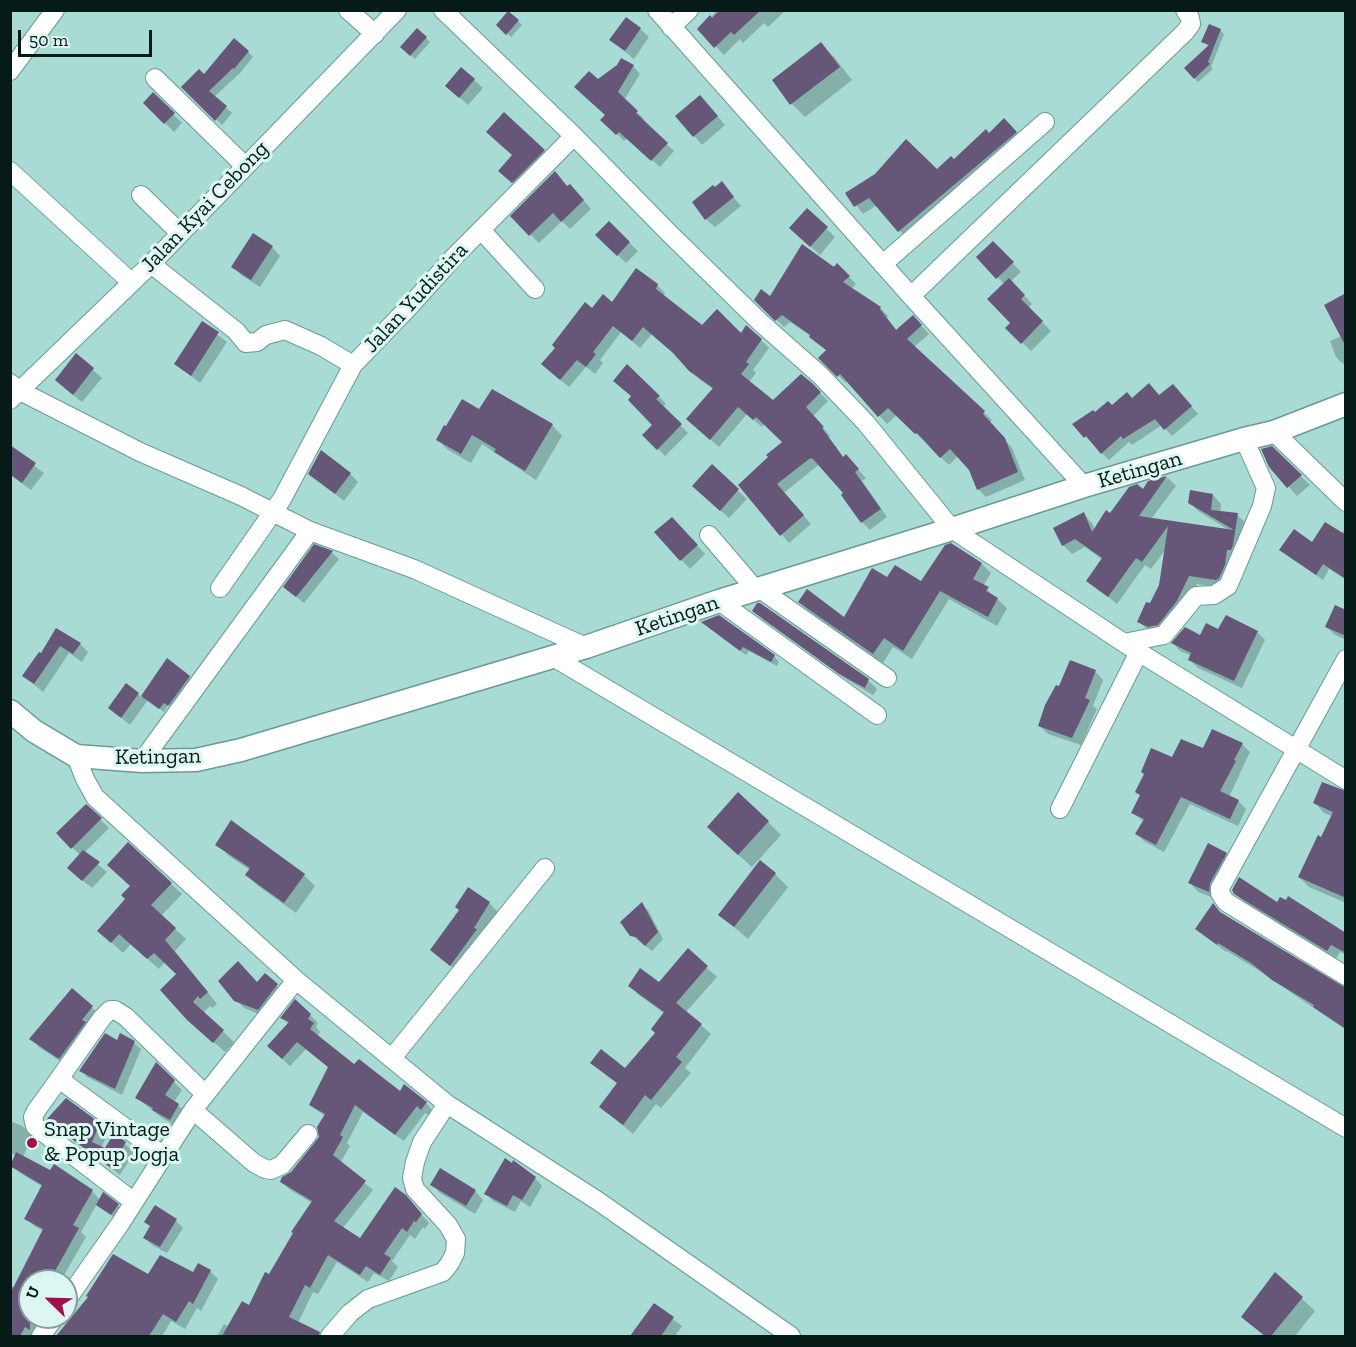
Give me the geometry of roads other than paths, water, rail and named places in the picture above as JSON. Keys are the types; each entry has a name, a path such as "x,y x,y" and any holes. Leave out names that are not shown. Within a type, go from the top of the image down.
{"street":[{"path":"10,71 55,10"},
{"path":"348,10 375,33"},
{"name":"Jalan Kyai Cebong","path":"14,391 151,264 397,10"},
{"path":"443,10 574,136 669,233 827,383 866,423 952,529 1131,647 1346,780"},
{"path":"657,10 911,296 1084,486"},
{"path":"671,27 689,10"},
{"path":"911,296 1185,32 1191,24 1185,10"},
{"path":"155,78 245,166"},
{"path":"883,264 1045,122"},
{"name":"Jalan Yudistira","path":"151,264 236,331 246,343 257,342 266,335 285,330 321,346 353,365 574,136"},
{"path":"10,171 131,282"},
{"path":"141,195 180,232"},
{"path":"481,230 535,290"},
{"path":"220,588 274,512 353,365"},
{"path":"14,391 310,531 414,569 586,647"},
{"name":"Ketingan","path":"10,711 34,731 76,756 142,761 196,760 241,750 586,647 719,601 1084,486 1274,432 1346,404"},
{"path":"1274,432 1346,502"},
{"path":"1060,809 1131,647 1164,635 1196,596 1214,595 1228,586 1262,506 1266,488 1244,439"},
{"path":"142,761 310,531"},
{"path":"709,535 758,589 887,678"},
{"path":"719,601 877,715"},
{"path":"553,657 1346,1128"},
{"path":"1346,659 1220,888 1220,893 1226,902 1346,976"},
{"path":"76,756 95,797 296,980 447,1104 598,1201 791,1336"},
{"path":"392,1058 544,868"},
{"path":"78,1284 193,1110 296,980"},
{"path":"134,1202 35,1126 33,1117 36,1111 110,1010 115,1010 126,1017 205,1094"},
{"path":"59,1079 164,1156"},
{"path":"330,1336 350,1313 368,1299 443,1272 450,1263 455,1253 456,1239 448,1225 415,1189 412,1178 422,1142 447,1104"},
{"path":"193,1110 254,1163 265,1169 271,1170 282,1165 308,1134"}],"place":[{"name":"Snap Vintage & Popup Jogja","path":"32,1143"}]}
